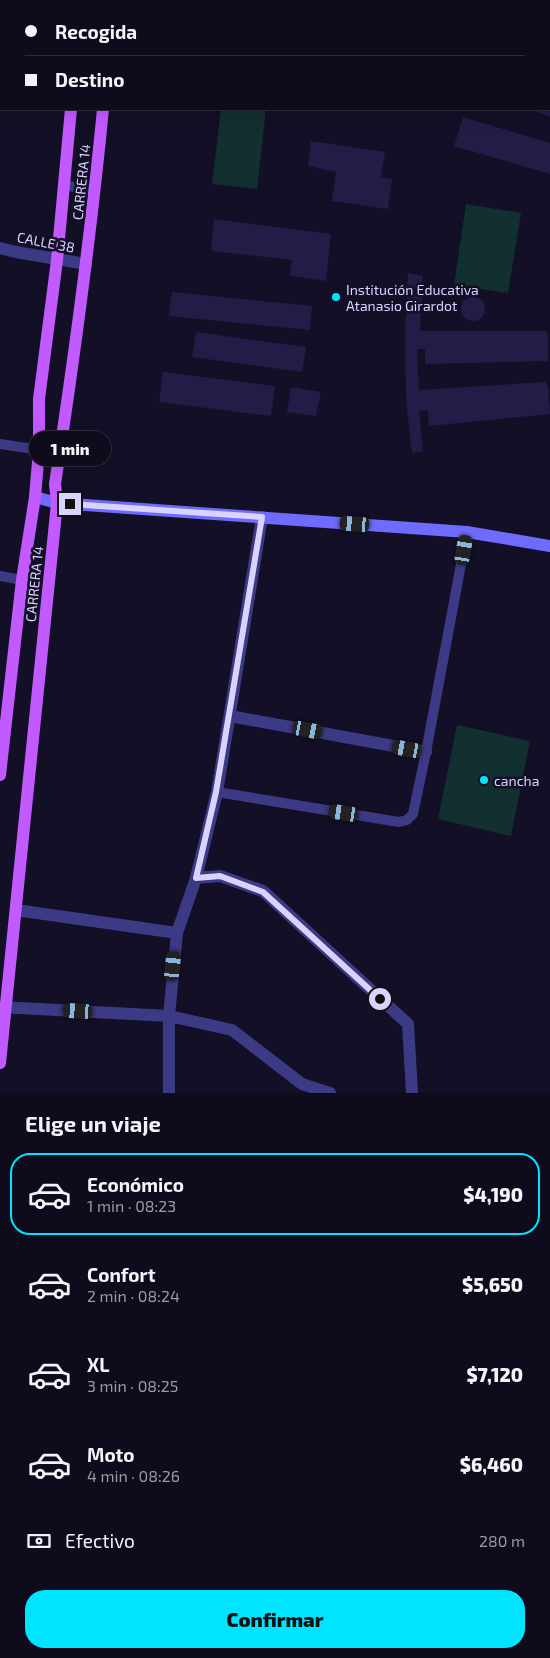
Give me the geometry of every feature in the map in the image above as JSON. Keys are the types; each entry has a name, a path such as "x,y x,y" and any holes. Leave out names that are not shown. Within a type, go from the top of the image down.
{"main road":[{"name":"CARRERA 14","path":"0,775 22,580 35,497 39,450 39,399 56,260 71,110"},
{"name":"CARRERA 14","path":"0,1063 2,1007 16,910 57,503 55,484 86,264 103,110"}],"street":[{"name":"CALLE 38","path":"0,248 56,260 86,264"},
{"path":"35,497 57,503 467,532 550,546"},
{"path":"169,1093 168,1016 176,934 196,878 216,792 262,517"},
{"path":"230,716 426,752"},
{"path":"196,878 220,876 263,892 408,1024 412,1093"},
{"path":"16,910 176,934"},
{"path":"2,1007 168,1016 232,1030 302,1084 330,1093"}],"lane":[{"path":"64,185 95,191"},
{"path":"0,444 60,453"},
{"path":"216,792 399,822 407,820 412,814 426,752 467,532"},
{"path":"0,576 22,580"}],"green space":[{"path":"221,110 266,110 257,189 212,184"},
{"path":"466,204 521,213 508,293 454,285"},
{"name":"cancha","path":"457,725 530,741 511,836 438,819"}],"building":[{"path":"532,110 550,110 550,117"},
{"path":"463,117 550,143 550,174 454,146"},
{"path":"311,141 385,152 381,177 392,179 388,209 332,201 336,172 308,166"},
{"path":"214,219 331,234 326,281 290,276 292,260 211,251"},
{"path":"408,273 423,276 420,331 547,331 548,336 548,361 425,364 425,349 417,349 419,390 545,382 548,387 550,414 429,426 428,410 419,411 423,451 412,453 406,399 405,334"},
{"path":"172,292 312,306 310,330 169,316"},
{"path":"473,297 478,298 484,304 484,314 478,320 473,321 468,320 462,314 461,309 462,304 468,298"},
{"path":"196,332 306,347 302,372 192,357"},
{"path":"163,372 275,386 271,416 159,402"},
{"path":"291,387 321,392 316,416 287,412"}],"place":[{"name":"Institución Educativa Atanasio Girardot","path":"336,297"},
{"name":"cancha","path":"484,780"}],"route":[{"path":"70,504 262,517 230,716 216,792 196,878 220,876 263,892 380,999"}]}
